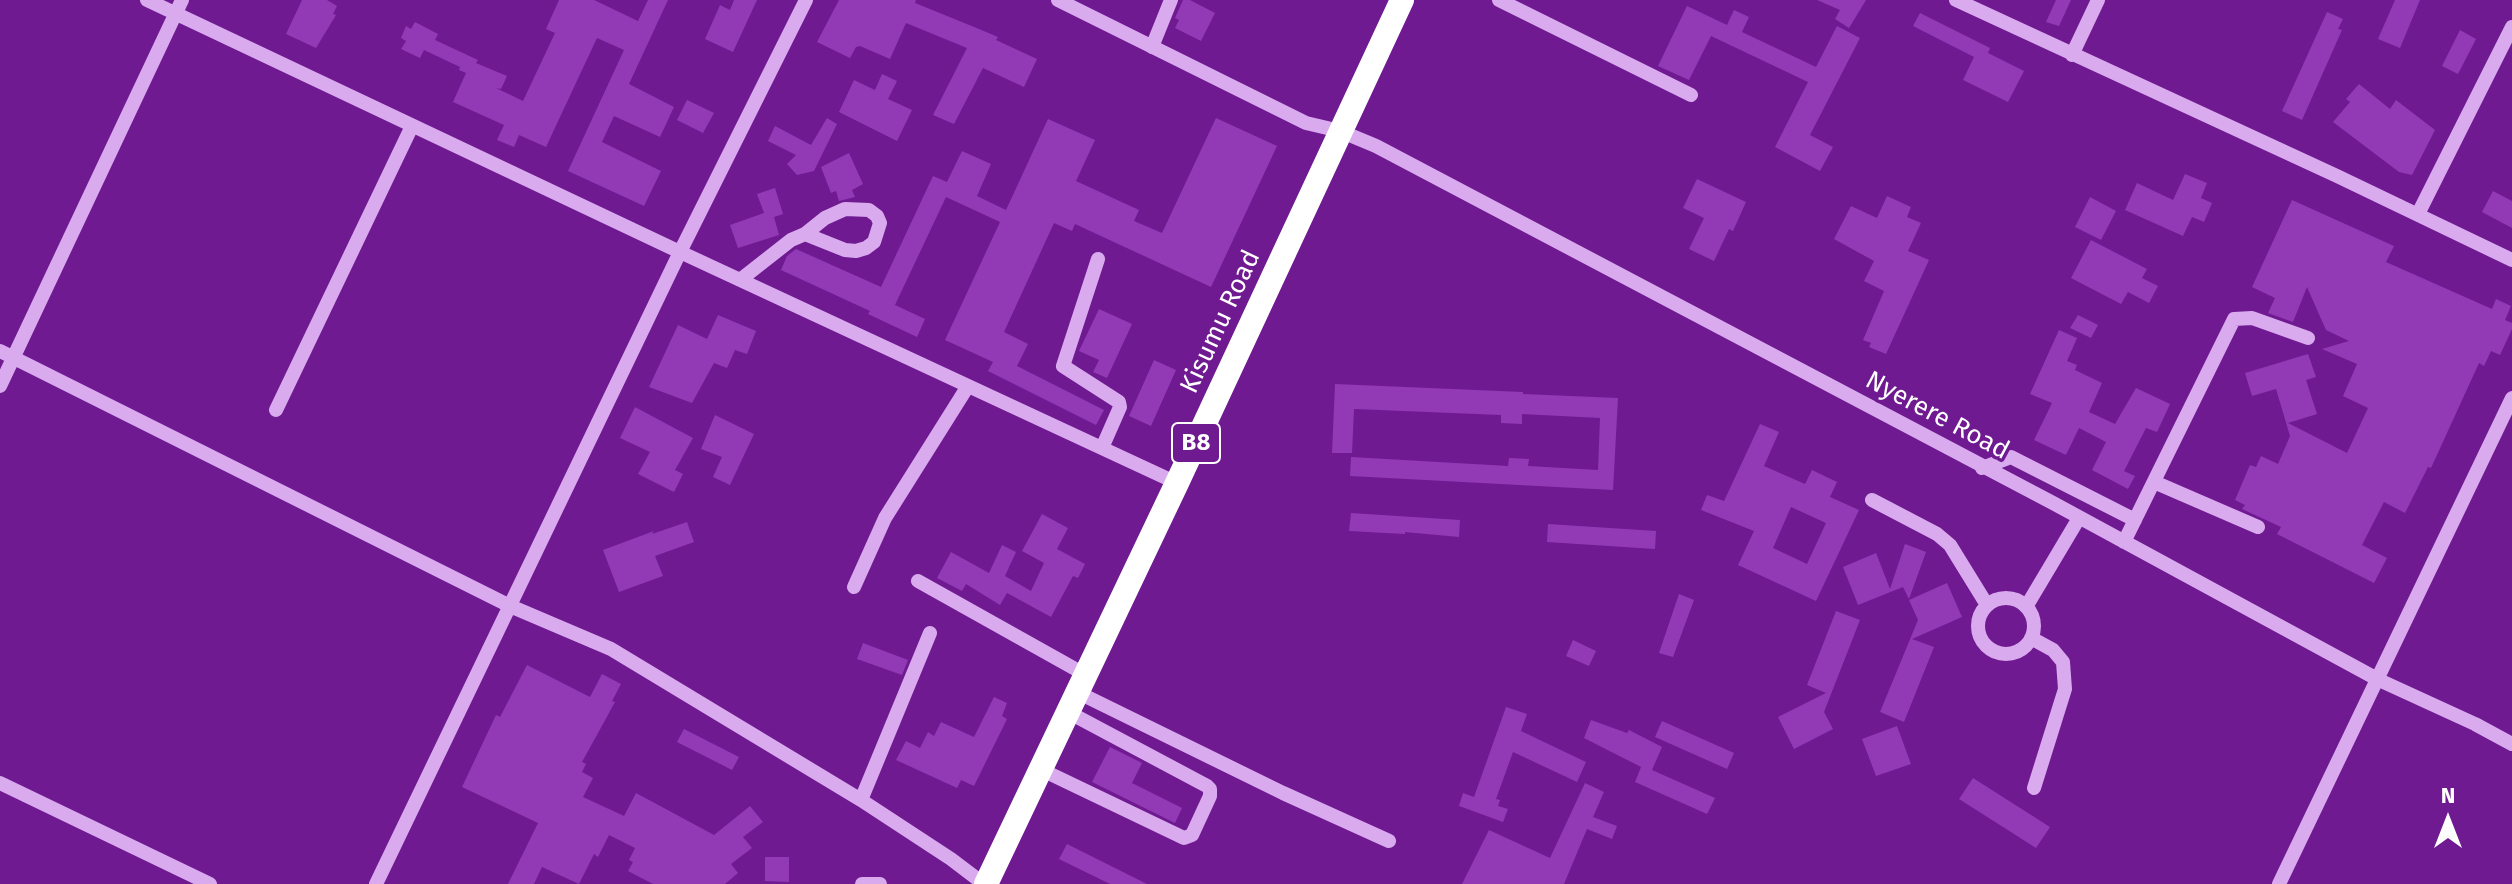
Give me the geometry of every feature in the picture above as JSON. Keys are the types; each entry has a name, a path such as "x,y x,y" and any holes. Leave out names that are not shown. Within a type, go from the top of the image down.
{"highway":[{"name":"Kisumu Road","path":"985,884 1177,483 1402,0"}],"street":[{"path":"147,0 178,7 412,126 1177,483"},
{"path":"376,884 680,252 806,0"},
{"name":"Nyerere Road","path":"1058,0 1306,123 1340,131 1376,146 2053,503 2379,680 2512,744"},
{"path":"1152,47 1171,0"},
{"path":"1499,0 1691,95"},
{"path":"1956,0 2512,260"},
{"path":"2072,55 2098,0"},
{"path":"0,386 7,354 178,7"},
{"path":"2418,214 2512,27"},
{"path":"276,410 412,126"},
{"path":"740,280 791,240 845,209 869,210 880,223 874,242 856,251 845,250 805,234"},
{"path":"1098,259 1063,366 1119,402 1120,407 1102,448"},
{"path":"2124,542 2234,319 2252,318 2308,338"},
{"path":"7,354 510,606 611,649 861,800 985,884"},
{"path":"854,587 885,518 968,386"},
{"path":"2279,884 2512,398"},
{"path":"1982,468 2011,457 2135,520"},
{"path":"2154,482 2258,527"},
{"path":"2053,503 2063,483"},
{"path":"1872,500 1937,534 1950,545 1987,605"},
{"path":"2026,607 2079,518"},
{"path":"918,581 1207,786 1210,796 1192,835 1184,838 1040,769"},
{"path":"2003,598 2026,607 2033,621 2027,645 2012,653 1996,652 1989,648 1979,635 1978,627 1978,618 1987,605 2003,598"},
{"path":"861,800 930,633"},
{"path":"2031,638 2053,650 2063,662 2065,689 2034,788"},
{"path":"1077,693 1389,841"},
{"path":"0,783 210,884"},
{"path":"862,884 880,884"}],"building":[{"path":"302,0 327,0 337,6 333,14 336,15 316,48 286,34"},
{"path":"559,0 594,0 638,21 648,0 668,0 629,84 674,107 660,137 614,116 602,142 661,171 644,206 568,171 624,50 597,38 546,147 519,135 514,147 497,140 504,125 453,102 466,73 459,70 460,67 424,50 420,58 401,49 406,41 401,38 406,26 411,29 415,22 438,34 435,40 507,76 501,89 496,88 523,101 555,33 546,29"},
{"path":"734,0 757,0 733,52 705,39 720,5 730,10"},
{"path":"839,0 916,0 915,3 998,37 996,40 1037,59 1024,87 983,68 954,124 933,115 967,48 906,23 890,59 860,46 856,47 850,58 817,42"},
{"path":"1183,0 1190,0 1215,13 1201,41 1175,28 1179,20 1175,18"},
{"path":"1817,0 1866,0 1849,28 1835,19 1840,10"},
{"path":"2056,0 2071,0 2059,26 2046,22"},
{"path":"2395,0 2420,0 2400,48 2378,39"},
{"path":"1687,6 1727,25 1734,10 1749,17 1742,32 1816,67 1837,26 1860,38 1810,135 1833,147 1820,171 1775,147 1808,82 1711,36 1689,80 1658,66"},
{"path":"2327,12 2343,19 2338,29 2342,30 2302,120 2282,111"},
{"path":"1920,13 1990,48 1988,53 2024,71 2008,102 1963,80 1974,57 1913,26"},
{"path":"2460,30 2476,39 2458,74 2442,66"},
{"path":"882,74 897,81 888,99 912,110 897,141 839,112 854,80 875,90"},
{"path":"2359,84 2390,109 2396,100 2435,130 2412,175 2399,172 2333,122 2350,102 2346,99"},
{"path":"687,100 714,113 703,133 677,120"},
{"path":"827,118 837,124 814,171 797,175 787,164 796,155 768,141 775,126 811,145"},
{"path":"1216,118 1277,146 1211,287 1075,224 1072,231 1054,223 1004,332 1028,344 1017,366 1104,410 1096,425 988,371 993,362 945,340 1000,222 946,197 895,305 925,319 917,337 868,314 870,311 781,270 787,256 796,249 881,287 933,176 947,182 962,151 991,164 977,196 1006,210 1048,119 1095,140 1076,181 1139,210 1134,221 1162,233"},
{"path":"849,153 863,184 852,190 855,197 839,201 836,191 831,193 821,167"},
{"path":"2185,174 2207,183 2201,198 2212,203 2204,222 2192,217 2183,236 2125,210 2137,183 2173,200"},
{"path":"1697,179 1746,202 1714,261 1689,249 1704,218 1683,208"},
{"path":"775,188 783,214 774,217 779,235 738,248 730,225 764,213 757,194"},
{"path":"2493,191 2512,201 2512,228 2482,212"},
{"path":"1887,196 1911,207 1907,217 1921,223 1908,251 1929,260 1886,354 1869,347 1871,343 1863,340 1884,291 1864,281 1874,261 1834,239 1851,206 1877,218"},
{"path":"2090,197 2116,211 2101,240 2075,227"},
{"path":"2292,200 2394,246 2386,262 2492,309 2496,299 2511,306 2505,320 2512,323 2512,329 2500,355 2491,351 2484,366 2479,363 2431,468 2428,467 2405,513 2384,502 2362,545 2387,558 2374,583 2277,534 2281,527 2242,509 2245,505 2235,500 2250,465 2256,467 2261,456 2278,464 2290,436 2276,389 2252,396 2245,373 2308,354 2316,377 2306,380 2317,414 2288,423 2347,453 2368,408 2343,396 2357,364 2322,349 2349,341 2326,330 2307,287 2293,322 2268,313 2275,298 2252,287"},
{"path":"2091,240 2147,269 2142,278 2158,286 2149,303 2128,292 2121,304 2071,278"},
{"path":"1099,309 1132,324 1107,378 1093,372 1099,360 1079,351"},
{"path":"718,315 756,331 747,354 735,350 727,368 714,363 692,403 649,387 678,325 707,339"},
{"path":"2078,315 2098,325 2091,338 2070,328"},
{"path":"2059,330 2077,338 2067,361 2077,365 2075,370 2102,383 2089,412 2115,424 2136,388 2170,404 2157,432 2146,428 2124,471 2135,476 2128,489 2092,470 2106,442 2079,428 2066,455 2034,440 2052,403 2030,394"},
{"path":"1154,360 1176,370 1151,426 1129,416"},
{"path":"1335,384 1618,398 1613,490 1350,476 1351,457 1508,466 1509,458 1529,459 1528,466 1598,470 1600,418 1522,414 1522,424 1501,423 1501,415 1354,409 1352,453 1332,453"},
{"path":"635,407 693,438 675,470 683,474 674,492 638,474 650,452 620,438"},
{"path":"715,415 754,434 730,485 713,477 722,457 701,449"},
{"path":"1760,424 1779,432 1764,466 1805,484 1812,470 1837,482 1830,497 1859,510 1816,601 1738,565 1754,531 1701,510 1707,495 1724,501","holes":["1791,507 1826,523 1807,564 1773,548"]},
{"path":"1351,513 1460,520 1459,537 1349,531"},
{"path":"1042,514 1068,528 1057,549 1085,564 1078,578 1073,576 1051,617 1007,593 1000,605 966,584 962,591 937,578 951,552 989,573 1002,545 1016,552 1005,576 1031,591 1044,563 1022,551"},
{"path":"687,522 694,542 655,556 663,576 619,592 603,550"},
{"path":"1548,524 1656,531 1655,549 1547,542"},
{"path":"1905,544 1926,552 1909,599 1903,587 1858,605 1843,567 1876,553 1890,589"},
{"path":"1947,583 1962,617 1912,639 1934,647 1904,722 1880,712 1918,620 1909,600"},
{"path":"1679,594 1694,600 1673,657 1659,653"},
{"path":"1836,611 1860,620 1824,712 1833,729 1794,749 1778,717 1826,693 1807,685"},
{"path":"1573,640 1596,651 1589,666 1566,656"},
{"path":"863,643 908,660 902,675 857,659"},
{"path":"527,665 590,697 602,674 621,684 612,701 615,702 582,762 586,764 582,772 593,778 583,797 624,816 636,793 714,835 750,806 763,822 743,837 752,848 731,864 738,873 725,884 653,884 628,871 635,848 609,835 598,857 594,854 579,884 542,867 534,884 508,884 538,823 462,787 496,715 500,717"},
{"path":"994,697 1007,703 1002,716 1007,719 974,786 961,780 957,788 896,760 906,741 920,748 928,732 934,736 941,722 974,737"},
{"path":"1506,707 1527,714 1521,731 1586,762 1577,782 1513,752 1496,799 1500,800 1498,806 1508,809 1503,822 1459,806 1463,793 1474,797"},
{"path":"1591,720 1627,733 1629,730 1662,747 1652,770 1715,798 1707,814 1635,782 1641,767 1584,738"},
{"path":"1662,721 1734,753 1727,769 1655,737"},
{"path":"1897,726 1911,764 1876,776 1862,739"},
{"path":"684,729 739,757 732,770 677,742"},
{"path":"1110,747 1142,763 1132,783 1182,808 1175,823 1092,782"},
{"path":"1973,778 2050,827 2036,848 1959,799"},
{"path":"1585,783 1604,792 1593,817 1617,826 1612,839 1587,829 1564,884 1462,884 1489,830 1550,858"},
{"path":"1067,844 1147,884 1110,884 1059,859"},
{"path":"765,857 789,857 789,882 765,881"}]}
